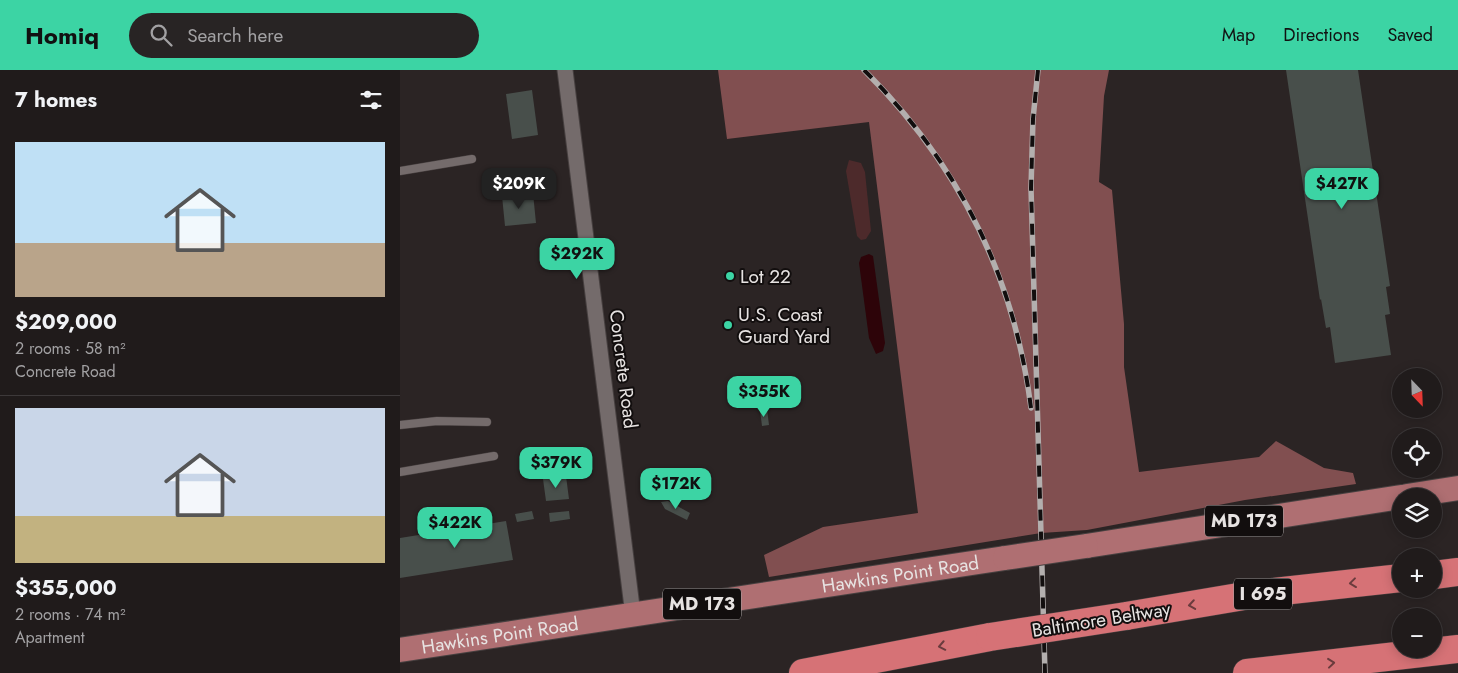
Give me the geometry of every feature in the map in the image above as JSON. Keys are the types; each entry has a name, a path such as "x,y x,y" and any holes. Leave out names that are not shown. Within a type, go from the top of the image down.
{"highway":[{"path":"1442,574 1458,572"},
{"name":"Baltimore Beltway","path":"804,673 990,637 1256,594 1392,579"},
{"path":"1247,673 1458,649"}],"main road":[{"path":"1442,490 1458,488"},
{"name":"Hawkins Point Road","path":"400,650 1392,498"}],"street":[{"name":"Concrete Road","path":"565,70 633,615"}],"lane":[{"path":"400,171 472,159"},
{"path":"400,425 437,421 487,422"},
{"path":"400,472 494,456"}],"shaded area":[{"path":"718,70 1109,70 1104,96 1099,182 1112,190 1124,324 1124,367 1139,472 1259,457 1276,441 1324,468 1353,473 1356,484 1245,500 1087,530 1041,533 769,577 764,555 823,527 918,513 869,122 727,139"},
{"path":"849,160 861,163 865,172 871,231 866,239 861,240 857,236 846,171"},
{"path":"869,254 873,256 885,343 883,351 876,354 869,338 859,263 861,257"}],"building":[{"path":"1286,70 1358,70 1390,286 1386,287 1390,314 1385,315 1391,355 1335,363 1330,327 1326,328 1320,300"},
{"path":"532,90 538,135 512,139 506,94"},
{"path":"533,193 536,223 505,226 502,196"},
{"path":"767,409 769,425 762,426 760,410"},
{"path":"566,476 569,499 546,501 543,479"},
{"path":"668,501 690,513 687,520 665,509 661,502"},
{"path":"532,511 534,519 517,522 515,514"},
{"path":"569,511 570,519 550,522 549,513"},
{"path":"506,521 513,560 400,578 400,538"}],"railway":[{"path":"864,70 898,106 928,144 954,183 977,224 996,267 1011,312 1023,359 1031,408"},
{"path":"1038,70 1033,119 1031,188 1045,673"}],"place":[{"name":"Lot 22","path":"730,276"},
{"name":"U.S. Coast Guard Yard","path":"728,325"}]}
